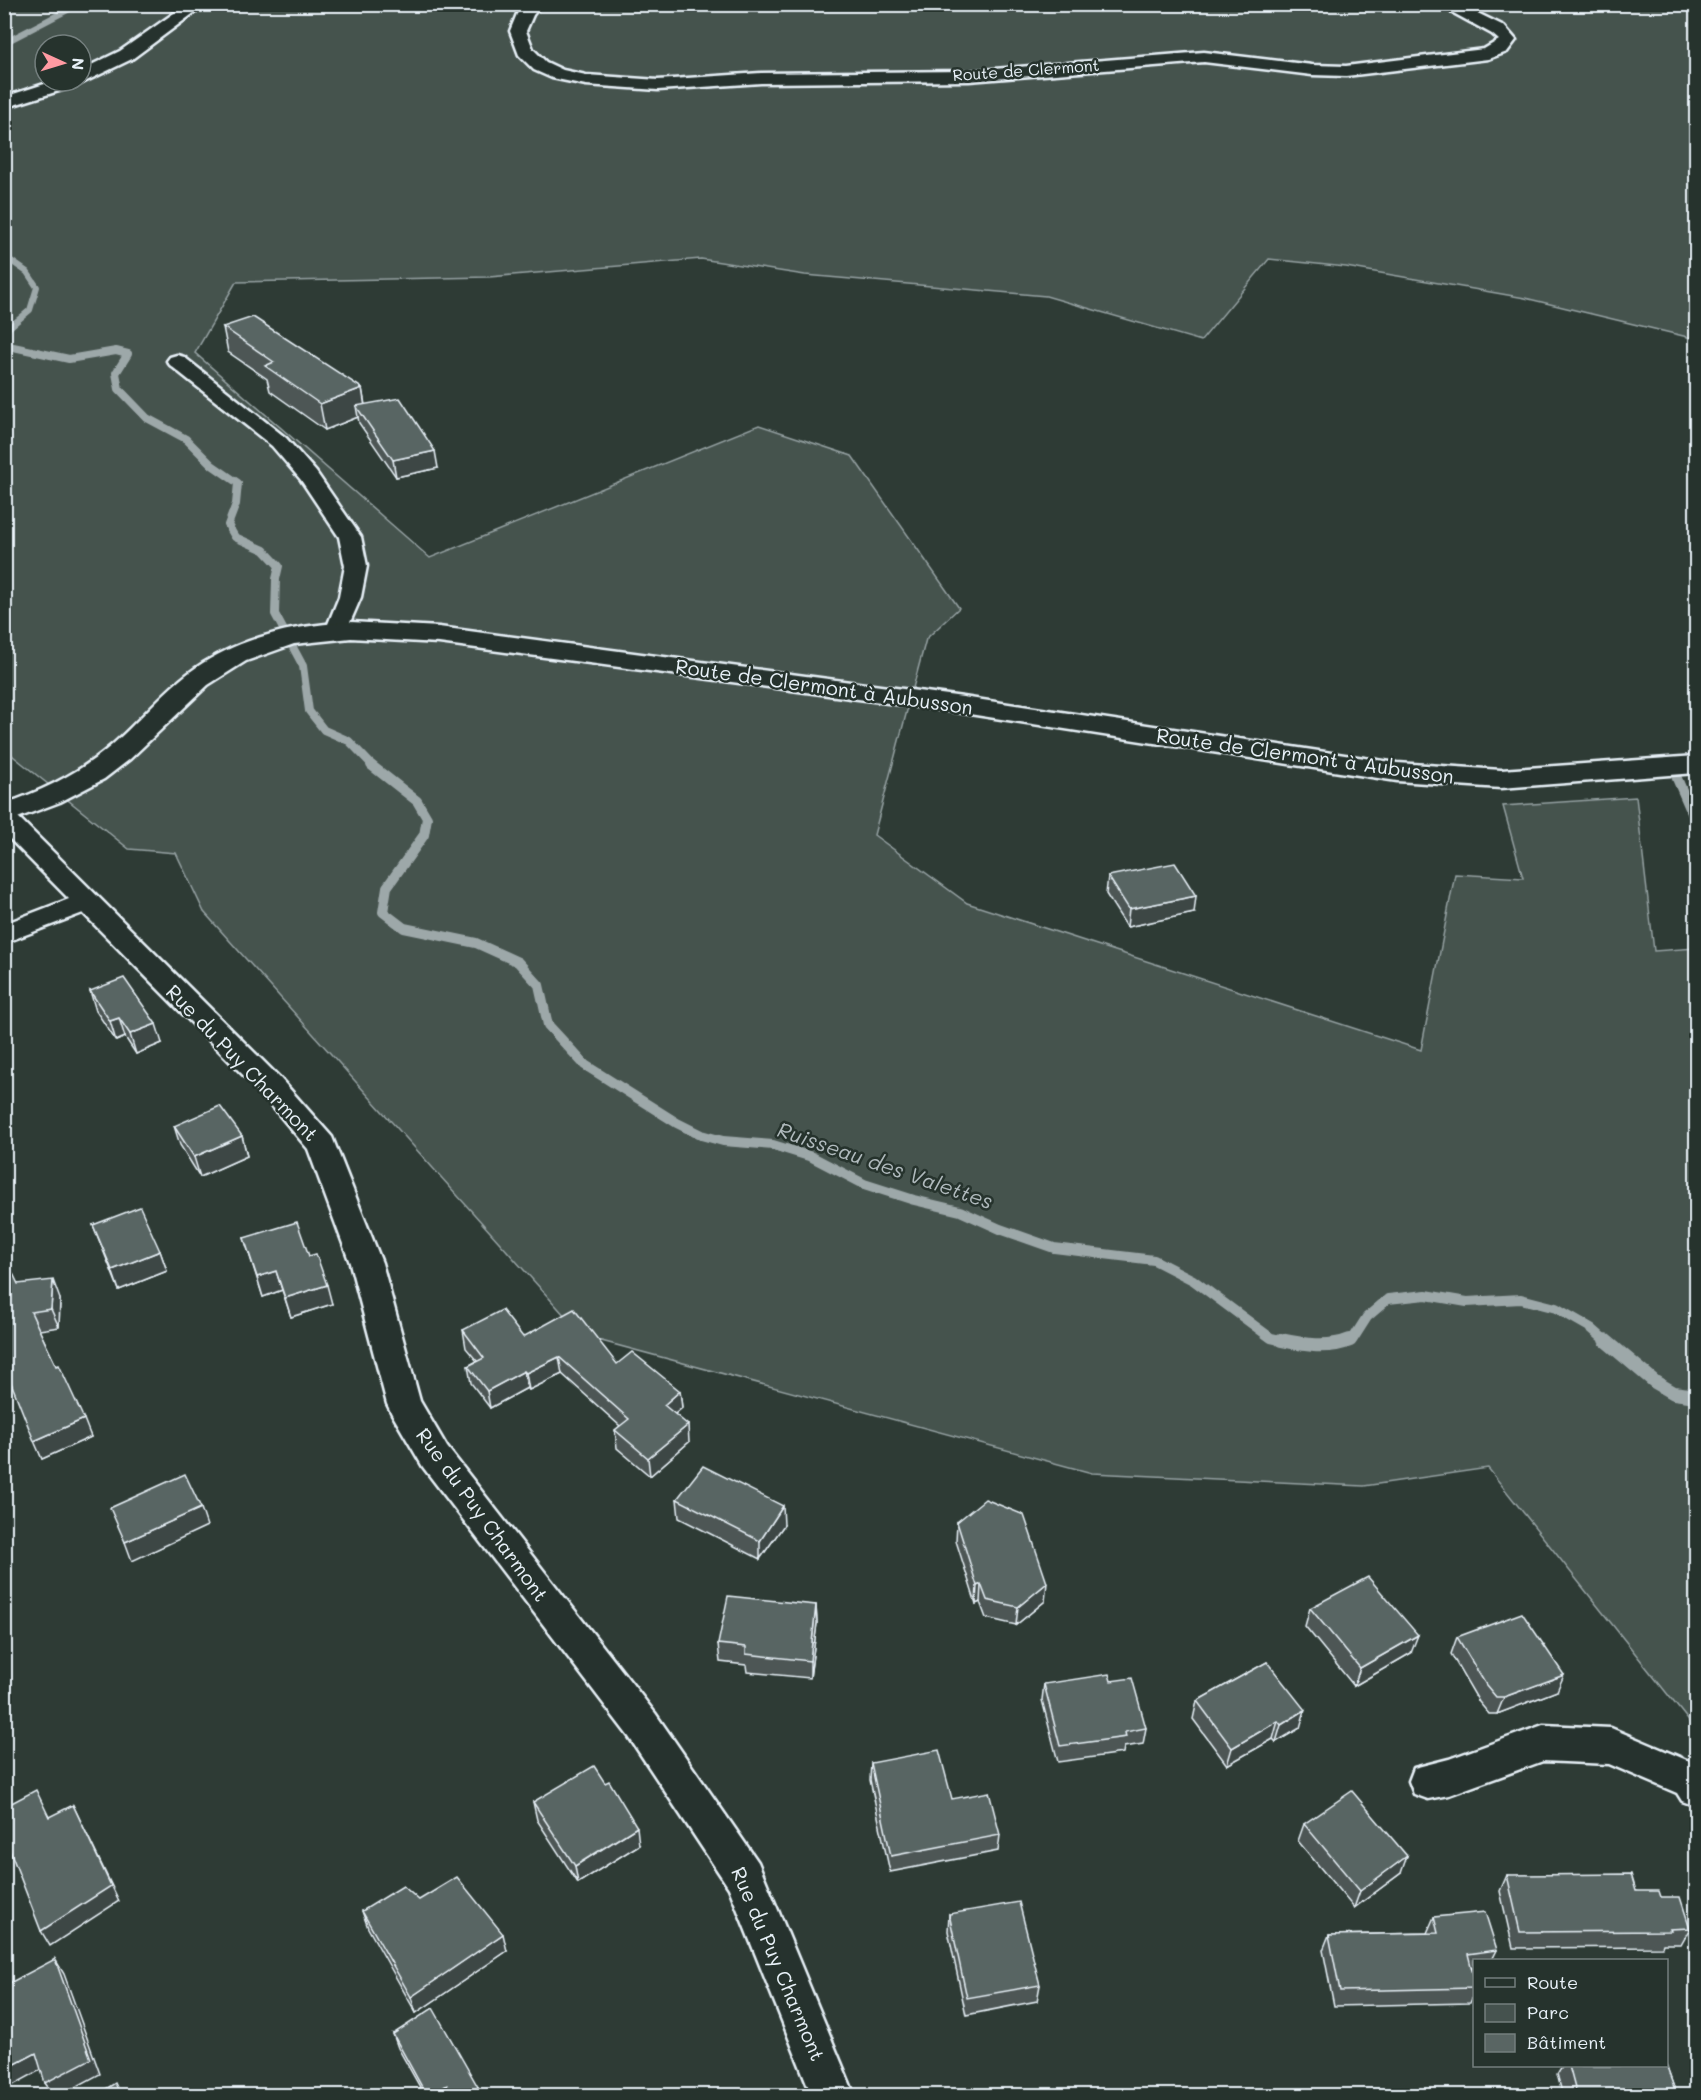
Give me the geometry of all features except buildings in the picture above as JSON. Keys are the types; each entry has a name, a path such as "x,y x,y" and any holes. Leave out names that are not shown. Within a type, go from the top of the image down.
{"street":[{"path":"93,72 126,56 198,4"},
{"name":"Route de Clermont","path":"534,4 525,14 518,31 525,51 540,66 558,74 586,80 658,85 760,78 969,76 1204,57 1312,70 1346,71 1488,54 1501,48 1508,39 1498,30 1445,4"},
{"path":"4,103 35,93"},
{"path":"177,361 279,442 309,476 350,537 356,566 350,597 337,629"},
{"name":"Route de Clermont à Aubusson","path":"4,816 50,797 90,775 120,752 192,684 229,659 283,639 337,629 387,629 439,635 900,696 1421,775 1512,779 1696,765"},
{"name":"Rue du Puy Charmont","path":"4,816 269,1084 321,1145 366,1263 404,1404 435,1457 642,1725 744,1876 834,2096"},
{"path":"4,934 88,902"},
{"path":"1428,1781 1449,1778 1544,1743 1611,1746 1691,1779 1696,1788"}],"green space":[{"path":"4,5 1696,5 1696,339 1525,298 1346,267 1269,259 1201,341 1046,296 805,275 701,259 489,277 236,282 195,353 430,558 759,425 852,456 959,608 926,639 874,835 967,903 1421,1050 1455,874 1523,878 1503,806 1636,797 1654,951 1696,948 1696,1730 1488,1468 1364,1486 1092,1473 583,1336 204,912 176,853 129,849 13,756 4,745"}],"waterway":[{"name":"Ruisseau des Valettes","path":"4,43 79,4"},
{"name":"Ruisseau des Valettes","path":"4,256 27,272 37,287 30,310 5,331"},
{"name":"Ruisseau des Valettes","path":"4,345 69,359 116,351 128,354 116,373 119,389 147,418 186,439 212,465 238,483 236,504 228,525 235,537 264,550 279,566 276,579 275,614 303,666 309,711 324,730 349,741 373,766"},
{"name":"Ruisseau des Valettes","path":"371,765 417,801 427,818 424,835 387,887 383,912 404,928 476,943 518,962 539,985 548,1025 585,1065 677,1123 701,1135 723,1141 773,1145 812,1157 864,1184 914,1200 960,1211 1000,1229 1054,1248 1154,1260 1193,1280 1271,1338 1289,1342"},
{"path":"1672,767 1696,822"},
{"name":"Ruisseau des Valettes","path":"1347,1342 1353,1339 1367,1317 1388,1299 1426,1295 1467,1302 1521,1299 1556,1308 1591,1328 1607,1342"},
{"name":"Ruisseau des Valettes","path":"1281,1340 1308,1345 1342,1343 1350,1340"},
{"name":"Ruisseau des Valettes","path":"1605,1340 1655,1382 1674,1393 1696,1396"}]}
